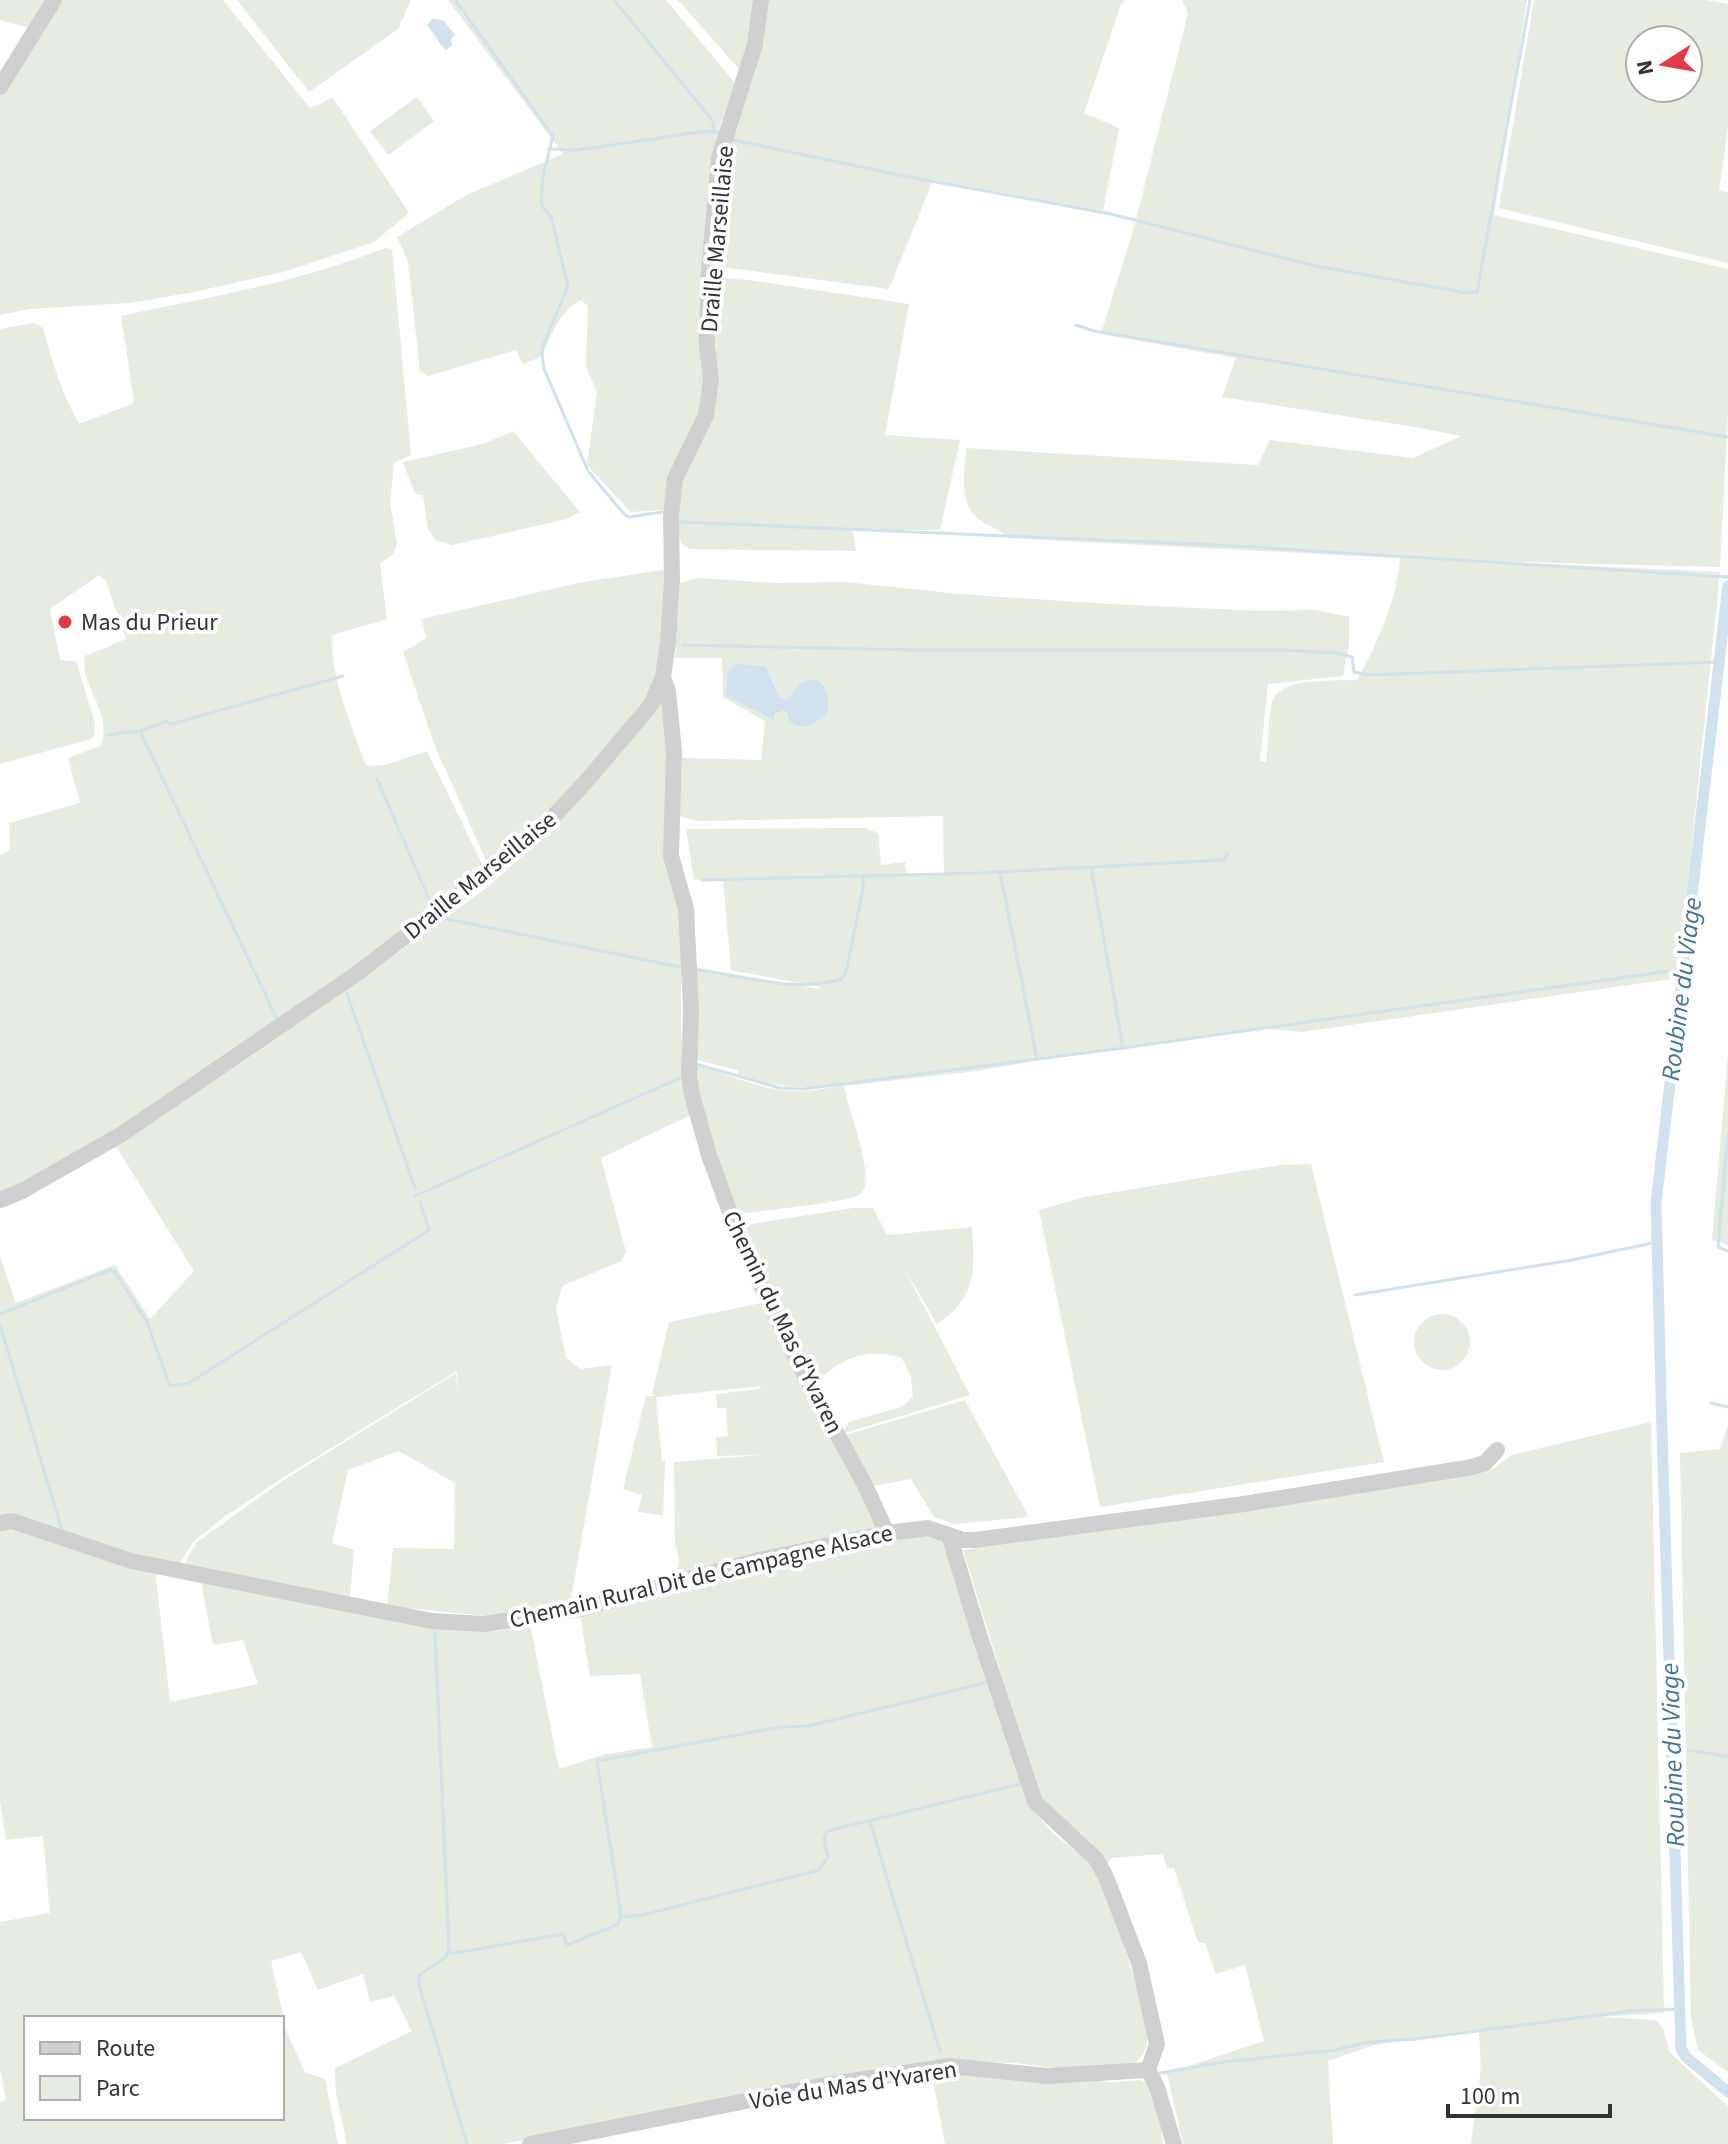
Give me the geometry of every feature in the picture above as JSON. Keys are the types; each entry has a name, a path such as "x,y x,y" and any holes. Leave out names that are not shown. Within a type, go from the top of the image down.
{"street":[{"path":"0,87 54,0"},
{"name":"Draille Marseillaise","path":"0,1200 22,1191 122,1134 359,972 487,875 535,836 651,705 663,677 669,626 671,515 675,479 706,415 711,380 707,345 709,271 719,158 755,44 761,0"},
{"name":"Chemin du Mas d'Yvaren","path":"663,677 668,691 674,752 671,856 686,909 692,1095 709,1155 742,1246 887,1533"},
{"name":"Chemain Rural Dit de Campagne Alsace","path":"0,1523 12,1521 131,1561 432,1621 485,1624 580,1609 759,1560 887,1533 928,1528 963,1540 976,1540 1260,1502 1472,1467 1485,1463 1497,1450"},
{"path":"949,1535 1035,1802 1096,1859 1139,1963 1157,2044 1148,2070 1157,2087 1174,2144"},
{"name":"Voie du Mas d'Yvaren","path":"530,2144 826,2085 950,2066 1047,2076 1148,2070"}],"green space":[{"path":"0,0 49,0 30,28 0,20"},
{"path":"63,0 223,0 310,108 333,98 409,213 374,242 283,272 129,303 29,309 0,315 0,94"},
{"path":"237,0 411,0 398,29 309,92"},
{"path":"448,0 666,0 735,83 719,128 703,279 705,400 665,510 631,512 587,465 597,392 586,367 588,306 581,300 557,324 543,356 523,364 516,350 428,376 420,371 408,261 397,237 466,195 563,154"},
{"path":"678,0 759,0 739,69"},
{"path":"766,0 1125,0 1084,113 1119,128 1103,211 933,180 889,289 714,266 730,140"},
{"path":"1182,0 1527,0 1494,215 1728,269 1728,410 1720,567 1480,561 1720,572 1678,978 1302,1032 1267,1029 1120,1047 969,1072 844,1086 864,1162 865,1185 861,1193 852,1198 747,1213 734,1207 698,1093 694,1063 746,1082 779,1089 796,1091 833,1087 789,1087 738,1077 738,1070 697,1060 694,967 820,987 731,970 723,879 694,880 686,829 865,828 878,833 881,865 905,862 907,876 944,875 943,816 698,821 679,816 682,758 761,760 765,721 723,697 722,658 675,658 680,583 698,578 775,583 845,582 959,594 1109,604 1262,611 1315,610 1349,617 1349,644 1343,676 1268,684 1260,761 1266,762 1271,705 1279,692 1311,682 1357,680 1385,621 1395,590 1400,558 1008,538 981,521 968,506 964,488 966,448 1258,465 1270,440 1413,458 1461,436 1222,397 1236,358 1101,334 1135,224 1188,13","holes":["736,664 769,672 780,697 785,700 807,680 827,714 788,714 781,711 775,719 727,672"]},
{"path":"1534,0 1706,0 1728,4 1728,127 1719,191 1728,192 1728,263 1499,208"},
{"path":"417,97 434,121 388,155 370,131"},
{"path":"385,248 392,249 411,455 394,463 390,502 397,544 393,554 380,564 387,619 332,635 335,669 343,702 366,766 385,765 427,751 484,868 385,945 187,1087 0,1197 0,855 10,850 9,823 80,803 68,758 100,746 103,734 100,712 87,679 85,656 126,639 106,581 99,575 50,609 60,660 76,661 95,723 94,736 0,764 0,329 34,323 43,328 67,401 79,424 134,401 121,316 288,279"},
{"path":"719,278 909,304 885,435 960,440 940,530 853,530 856,551 690,549 682,544 678,534 680,479 717,379 713,286"},
{"path":"513,431 580,512 567,519 452,545 435,540 428,529 423,495 415,494 403,462 483,444"},
{"path":"669,569 663,664 648,701 539,827 489,867 434,744 403,652 426,638 422,619 578,583"},
{"path":"661,695 681,914 684,1076 693,1114 601,1158 626,1252 621,1261 562,1286 556,1309 566,1358 580,1369 612,1365 570,1605 497,1617 387,1606 393,1548 454,1549 455,1483 399,1451 348,1470 332,1543 354,1550 350,1597 183,1566 196,1543 285,1479 456,1373 457,1395 457,1371 224,1517 194,1541 179,1564 150,1560 0,1515 0,1257 16,1303 115,1265 150,1319 194,1271 115,1145 344,992 490,885 540,840"},
{"path":"1728,1055 1728,1245 1712,1240"},
{"path":"1311,1164 1384,1462 1100,1507 1039,1210 1085,1197 1280,1165"},
{"path":"853,1208 873,1208 887,1235 972,1227 971,1282 960,1303 937,1324 904,1268 970,1395 842,1434 849,1422 901,1407 913,1397 911,1377 902,1358 877,1354 855,1357 816,1382 741,1231 751,1224"},
{"path":"767,1302 853,1470 877,1530 675,1576 679,1561 675,1541 674,1462 761,1455 717,1456 716,1437 728,1436 726,1408 717,1408 716,1394 761,1389 760,1386 656,1397 662,1461 665,1461 663,1515 638,1512 642,1495 623,1489 646,1396 655,1396 652,1394 669,1322"},
{"path":"1442,1314 1461,1323 1470,1342 1461,1361 1442,1370 1423,1361 1414,1342 1423,1323"},
{"path":"965,1400 1029,1517 954,1524 934,1517 911,1479 873,1486 845,1435"},
{"path":"1651,1422 1664,2013 1600,2017 1656,2020 1663,2028 1670,2053 1728,2106 1728,2144 1471,2144 1481,2068 1479,2030 1374,2045 1328,2061 1333,2144 1183,2144 1167,2073 1264,2041 1245,1965 1216,1974 1205,1943 1198,1943 1174,1868 1167,1868 1163,1854 1112,1858 1106,1864 1040,1800 963,1550 1252,1510 1493,1469 1511,1455"},
{"path":"1728,1425 1728,2072 1698,2050 1691,2019 1680,1453 1720,1449"},
{"path":"0,1529 18,1530 155,1570 170,1702 258,1684 243,1640 213,1645 200,1577 445,1629 499,1631 530,1624 559,1769 606,1754 652,1747 640,1674 590,1676 580,1615 788,1560 886,1539 929,1535 941,1539 946,1546 1032,1807 1051,1831 1086,1860 1102,1886 1135,1980 1145,2025 1146,2046 1133,2063 1060,2069 1016,2063 944,2060 766,2089 503,2144 347,2144 336,2093 335,2068 412,2031 394,1996 370,2002 363,1974 318,1990 301,1952 271,1961 283,2016 24,2016 24,2120 284,2120 284,2020 305,2072 325,2079 338,2144 0,2144 0,2102 6,2100 0,2069 0,1922 50,1913 43,1836 6,1840 0,1802"},
{"path":"932,2075 1115,2082 1140,2080 1149,2084 1159,2115 1163,2144 945,2144"}],"water":[{"path":"432,19 443,20 455,35 451,39 452,46 445,50 427,25"},
{"path":"736,664 766,667 780,697 785,700 803,682 816,680 827,694 827,714 810,726 798,726 789,722 788,714 784,711 776,713 774,720 726,696 727,672"}],"waterway":[{"path":"455,0 553,136 543,176 541,205 551,217 568,286 544,343 544,369 588,471 625,515 662,512"},
{"path":"614,0 713,121 714,132"},
{"path":"734,140 909,177 1111,214 1316,266 1467,293 1477,292 1530,0"},
{"path":"549,149 578,150 706,131 719,133"},
{"path":"1076,325 1094,331 1728,437"},
{"path":"679,522 1219,545 1728,577"},
{"name":"Roubine du Viage","path":"1661,1393 1656,1203 1728,586"},
{"path":"683,645 917,650 1285,650 1352,657 1354,672 1368,675 1719,662"},
{"path":"107,735 140,731 167,721 171,724 343,676"},
{"path":"140,731 276,1017"},
{"path":"377,779 432,906"},
{"path":"702,880 979,873 1224,860 1228,853"},
{"path":"1091,867 1123,1048"},
{"path":"1000,872 1037,1059"},
{"path":"699,970 788,984 842,979 863,889 863,875"},
{"path":"443,918 679,967"},
{"path":"696,1064 780,1088 803,1089 1123,1048 1683,969"},
{"path":"347,994 415,1188"},
{"path":"415,1196 682,1077"},
{"path":"1728,1134 1718,1247 1728,1251"},
{"path":"0,1314 110,1270 115,1272 147,1322 169,1384 189,1383 429,1230 420,1202"},
{"path":"1355,1295 1572,1260 1657,1242"},
{"path":"0,1325 62,1530"},
{"name":"Roubine du Viage","path":"1661,1398 1681,2049 1686,2057 1728,2092"},
{"path":"1711,1403 1728,1407"},
{"path":"435,1632 449,1948 446,1957 419,1975 419,1985 467,2144"},
{"path":"448,1952 563,1934 567,1945 618,1924 621,1915 597,1761 780,1727 808,1726 985,1683"},
{"path":"1690,1750 1728,1757"},
{"path":"620,1917 643,1915 819,1870 828,1857 824,1839 827,1831 1020,1784"},
{"path":"870,1822 940,2052"},
{"path":"1160,2073 1225,2062 1335,2050 1369,2042 1416,2039 1630,2011 1679,2009"}],"place":[{"name":"Mas du Prieur","path":"65,622"}]}
